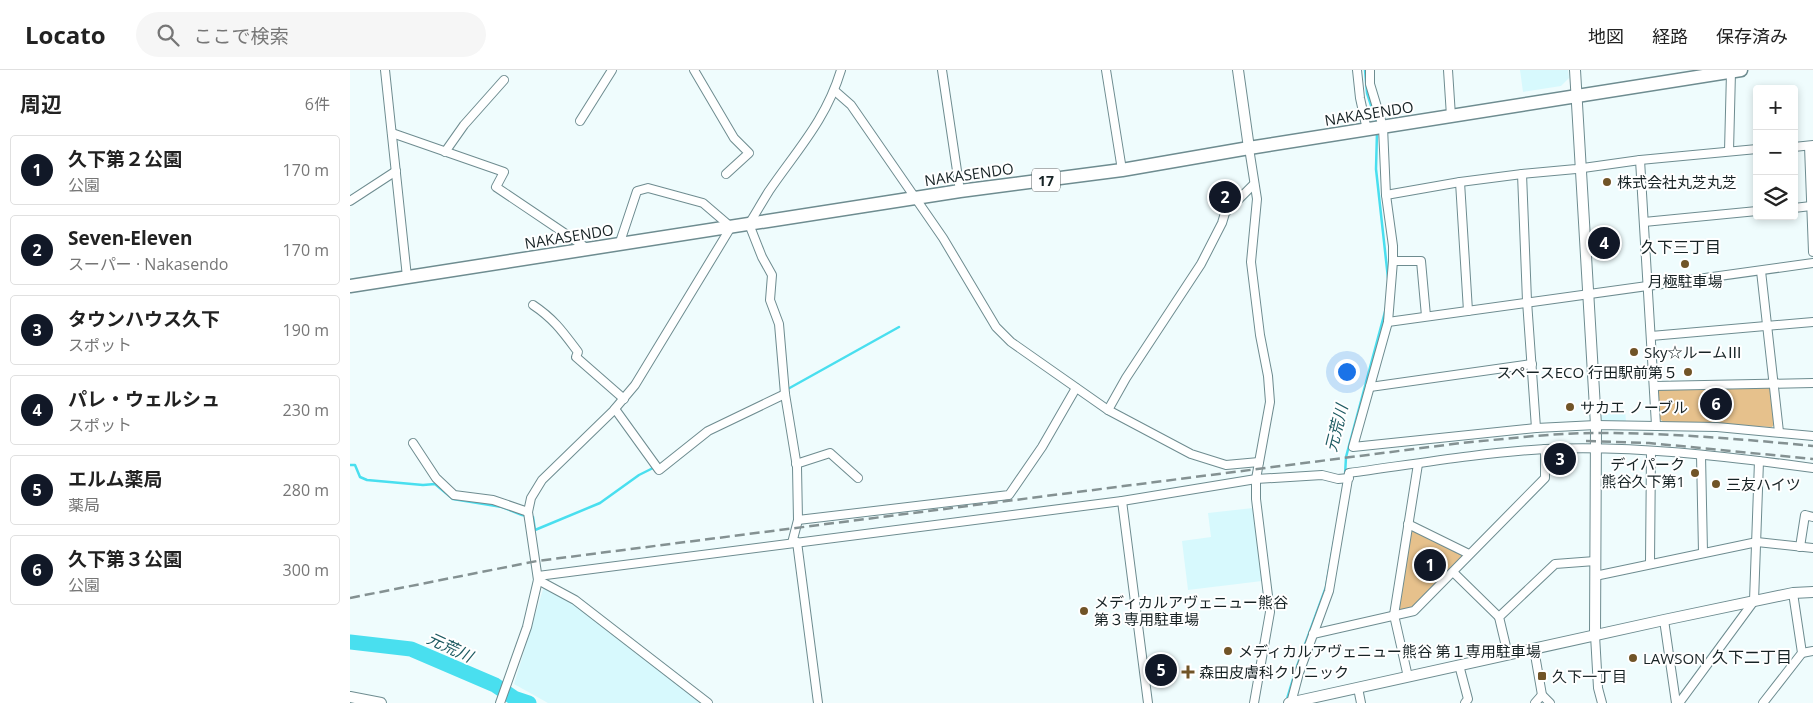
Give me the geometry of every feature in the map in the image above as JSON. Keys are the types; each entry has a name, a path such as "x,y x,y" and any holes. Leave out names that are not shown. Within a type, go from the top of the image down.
{"highway":[{"name":"NAKASENDO","path":"350,286 960,191 1122,170 1249,148 1736,71"}],"street":[{"path":"385,70 407,277"},
{"path":"580,121 612,70"},
{"path":"694,70 734,138 749,153 726,174"},
{"path":"818,703 795,543 798,520 796,464 785,394 779,324 770,300 772,274 762,257 749,224 768,192 826,110 835,91 841,70"},
{"path":"942,70 960,191"},
{"path":"1106,70 1122,170"},
{"path":"1238,70 1257,199 1251,262 1260,335 1268,376 1270,402 1256,479 1256,499 1270,612 1254,703"},
{"path":"1358,70 1360,98 1367,130"},
{"path":"1370,70 1370,84 1383,127 1386,195 1393,246 1393,261 1388,322 1353,447 1536,428 1596,425 1717,427 1813,436"},
{"path":"1448,70 1451,116"},
{"path":"1575,70 1596,425 1595,635 1598,688 1602,703"},
{"path":"1729,151 1736,71"},
{"path":"445,152 464,125 504,80"},
{"path":"835,91 851,105 943,238 996,327 1012,342 1108,410 1191,454 1226,465 1259,462"},
{"path":"392,134 504,172 496,187 588,249"},
{"path":"1798,147 1811,146 1813,252"},
{"path":"1386,195 1460,182 1522,174 1753,149"},
{"path":"1640,160 1656,425"},
{"path":"350,201 396,171"},
{"path":"1522,174 1527,302 1536,428"},
{"path":"1460,182 1468,311"},
{"path":"1108,410 1126,378 1202,264 1225,213 1254,184"},
{"path":"500,703 527,627 538,578 528,512 531,498 542,480 615,409 635,386 731,228 703,203 648,188 638,191 619,244"},
{"path":"1798,208 1812,206"},
{"path":"1644,222 1753,212"},
{"path":"1393,261 1421,261 1426,316"},
{"path":"1388,322 1813,263"},
{"path":"1761,271 1779,432"},
{"path":"533,305 555,322 578,352 576,357 624,399"},
{"path":"1650,336 1813,322"},
{"path":"1370,387 1532,364"},
{"path":"1654,386 1813,383"},
{"path":"798,520 1009,495 1042,447 1076,388"},
{"path":"615,409 659,470 708,431 785,394"},
{"path":"413,442 436,478 454,495 492,500 528,512"},
{"path":"1291,703 1329,591 1349,472 1468,456 1545,449 1596,448 1651,450 1813,468"},
{"path":"1313,634 1414,611 1545,478 1545,449"},
{"path":"1650,563 1651,450"},
{"path":"796,464 830,452 858,478"},
{"path":"1701,455 1703,552"},
{"path":"1678,703 1754,601 1759,461"},
{"path":"1408,677 1394,615 1418,464"},
{"path":"538,578 1122,501 1256,479 1322,475 1338,479 1348,478"},
{"path":"1122,501 1148,703"},
{"path":"1800,547 1805,515 1813,517"},
{"path":"1408,524 1470,554"},
{"path":"1595,576 1757,542 1813,548"},
{"path":"1500,617 1555,564 1595,560"},
{"path":"1453,572 1500,617 1508,655"},
{"path":"538,578 575,600 708,703"},
{"path":"1291,703 1664,620 1793,593 1813,592"},
{"path":"1793,593 1802,653"},
{"path":"1664,620 1678,703"},
{"path":"1534,649 1542,695 1550,703"},
{"path":"1763,703 1802,653 1813,651"},
{"path":"1459,666 1468,699 1465,703"},
{"path":"1358,688 1361,703"},
{"path":"1536,703 1542,695"},
{"path":"350,697 381,703"}],"shaded area":[{"path":"1520,70 1568,70 1569,78 1561,86 1523,92"},
{"path":"1771,388 1775,424 1772,427 1668,423 1663,422 1659,418 1657,389"},
{"path":"1625,409 1626,422 1602,422 1601,410"},
{"path":"1253,508 1262,581 1188,590 1182,541 1211,537 1208,513"},
{"path":"1412,530 1464,555 1412,608 1398,611"},
{"path":"544,586 573,602 703,703 548,703 514,684"}],"waterway":[{"name":"元荒川","path":"1365,70 1367,93 1377,124"},
{"name":"元荒川","path":"1377,132 1376,169 1388,278"},
{"name":"元荒川","path":"1345,475 1346,457 1386,308"},
{"path":"786,390 899,327"},
{"path":"350,465 355,465 360,477 367,480 423,485 435,484 453,499 502,507 533,517 535,530 600,503 639,475 655,467"},
{"name":"元荒川","path":"1286,702 1326,587 1334,542"},
{"name":"元荒川","path":"350,642 411,649 495,685 514,698 529,703"}],"railway":[{"path":"350,598 537,561 1461,443 1546,435 1597,433 1705,437 1813,446"},
{"path":"1586,441 1649,443 1813,459"}],"place":[{"name":"株式会社丸芝丸芝","path":"1607,182"},
{"name":"Seven-Eleven","path":"1225,197"},
{"name":"パレ・ウェルシュ","path":"1604,243"},
{"name":"月極駐車場","path":"1685,264"},
{"name":"Sky☆ルームⅢ","path":"1634,352"},
{"name":"スペースECO 行田駅前第５","path":"1688,372"},
{"name":"久下第３公園","path":"1716,404"},
{"name":"サカエ ノーブル","path":"1570,407"},
{"name":"タウンハウス久下","path":"1560,459"},
{"name":"デイパーク 熊谷久下第1","path":"1695,473"},
{"name":"三友ハイツ","path":"1716,484"},
{"name":"久下第２公園","path":"1430,565"},
{"name":"メディカルアヴェニュー熊谷 第３専用駐車場","path":"1084,611"},
{"name":"メディカルアヴェニュー熊谷 第１専用駐車場","path":"1228,651"},
{"name":"LAWSON","path":"1633,658"},
{"name":"エルム薬局","path":"1161,670"},
{"name":"森田皮膚科クリニック","path":"1188,672"},
{"name":"久下一丁目","path":"1542,676"}],"district":[{"name":"久下三丁目","path":"1681,247"},
{"name":"久下二丁目","path":"1752,657"}]}
